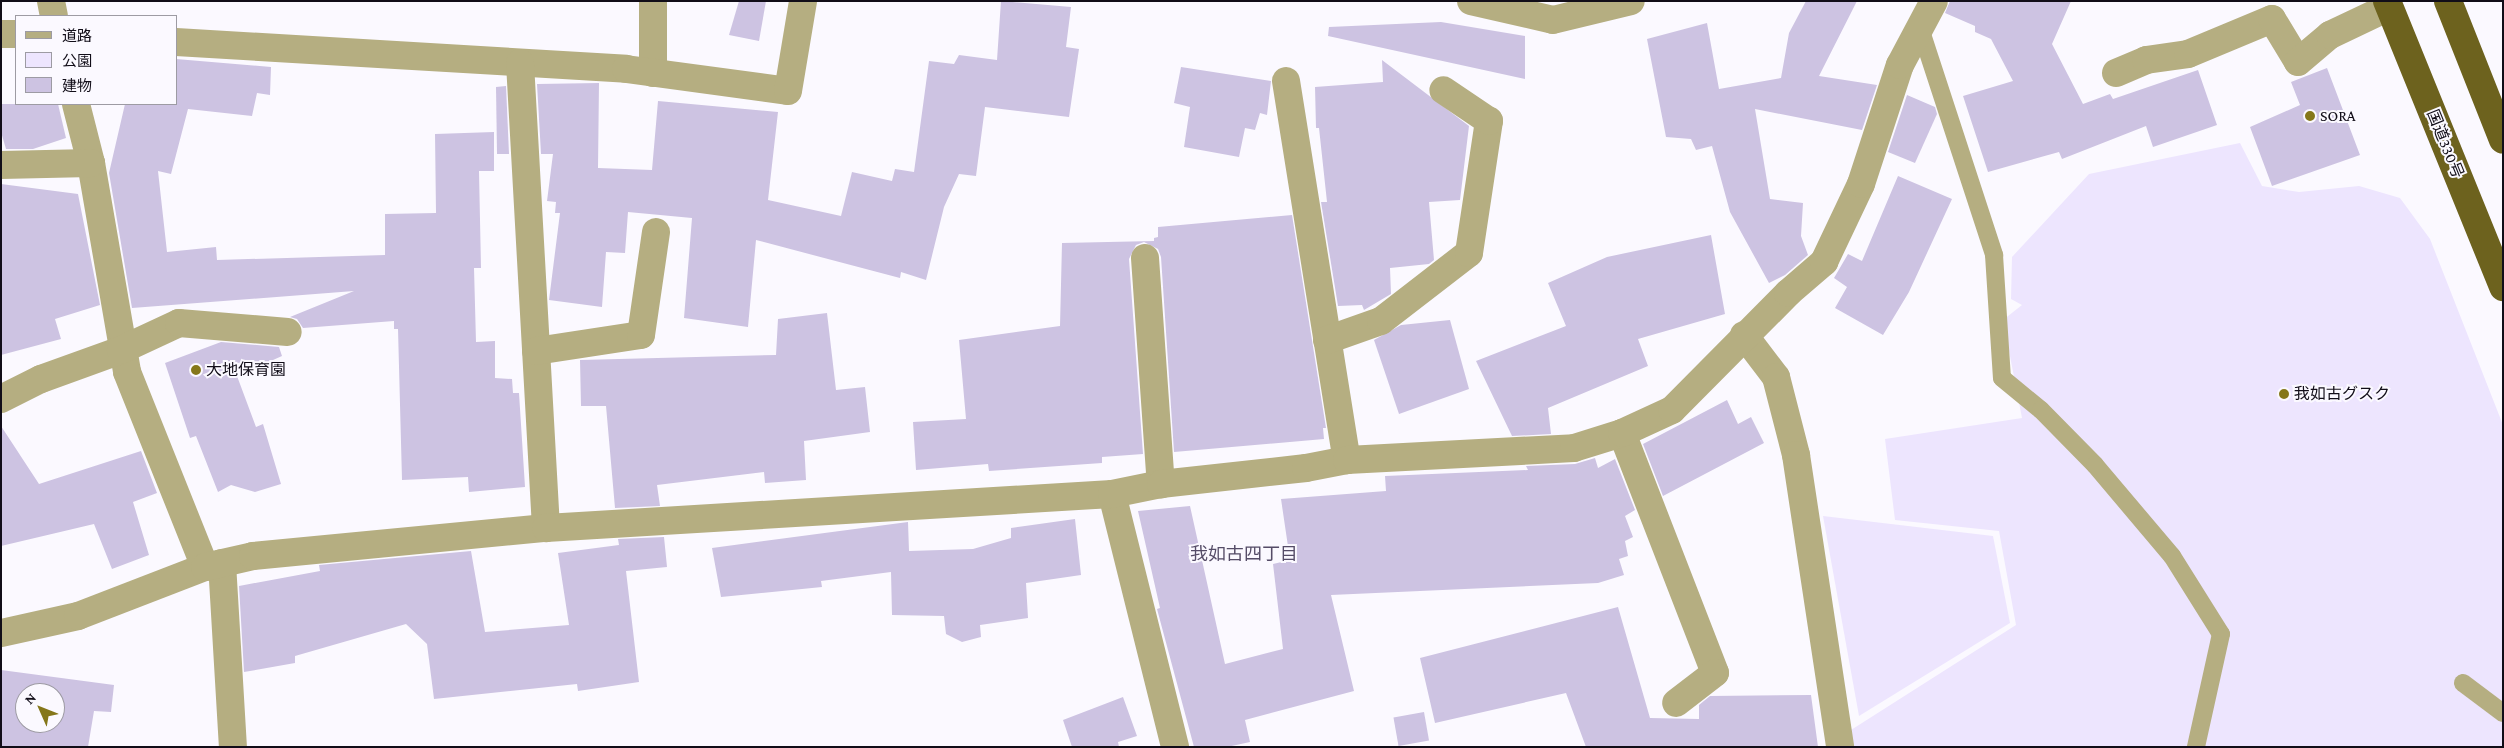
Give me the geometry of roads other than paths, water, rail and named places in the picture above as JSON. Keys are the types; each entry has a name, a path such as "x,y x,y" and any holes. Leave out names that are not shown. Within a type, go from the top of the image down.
{"highway":[{"path":"2448,1 2503,140"},
{"name":"国道330号","path":"2388,4 2503,287"}],"street":[{"path":"51,1 54,15"},
{"path":"653,1 653,73"},
{"path":"178,42 520,62 653,73 788,91 803,1"},
{"path":"1471,1 1553,20 1631,1"},
{"path":"1,633 78,616 214,565 253,556 546,528 1112,494 1161,484 1306,468 1347,460 1574,448 1622,433 1672,410 1744,336 1824,262 1861,184 1900,65 1934,1"},
{"path":"2116,73 2146,60 2188,54 2272,19 2298,62 2330,34 2388,4"},
{"path":"1,34 15,34"},
{"path":"520,62 546,528"},
{"path":"1286,81 1347,460"},
{"path":"1328,340 1381,321 1469,253 1489,121 1443,90"},
{"path":"76,105 91,163 121,350 127,372 214,565 233,747"},
{"path":"1,165 91,163"},
{"path":"536,351 641,335 656,232"},
{"path":"1145,258 1161,484"},
{"path":"1,399 41,379 121,350 179,323 288,332"},
{"path":"1744,336 1776,377 1796,455 1840,747"},
{"path":"1622,433 1715,673 1676,703"},
{"path":"1112,494 1175,747"}],"lane":[{"path":"1920,28 1994,254 2002,378 2041,410 2095,465 2172,556 2221,634 2196,747"},
{"path":"2463,683 2503,713"}],"place":[{"name":"SORA","path":"2310,116"},
{"name":"大地保育園","path":"196,370"},
{"name":"我如古グスク","path":"2284,394"}],"district":[{"name":"我如古四丁目","path":"1244,554"}]}
